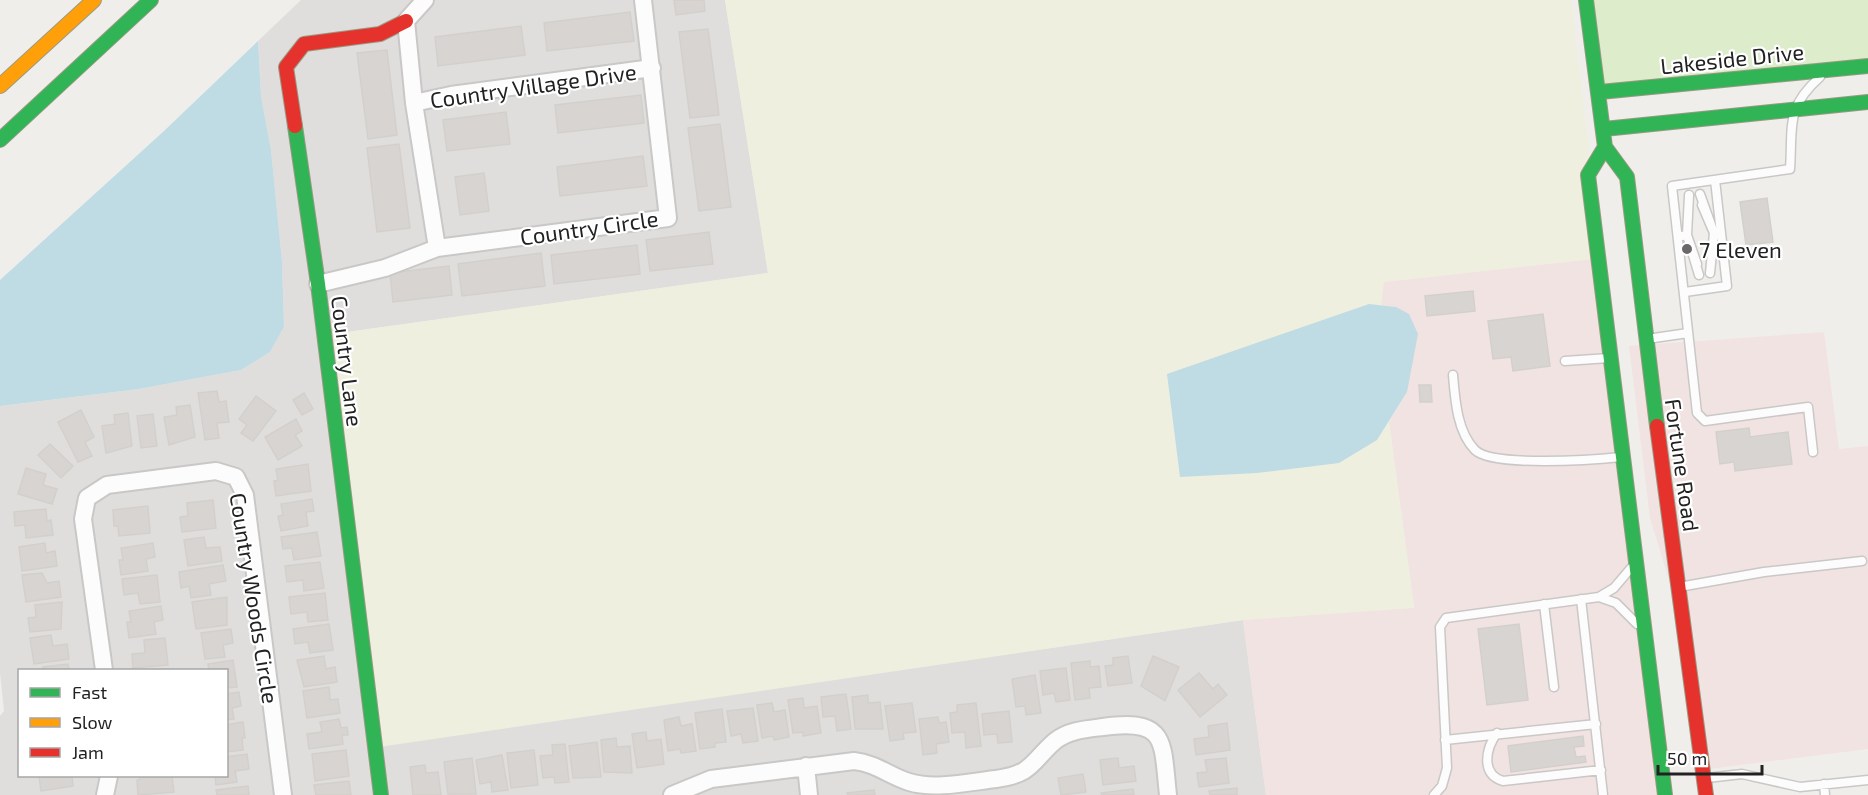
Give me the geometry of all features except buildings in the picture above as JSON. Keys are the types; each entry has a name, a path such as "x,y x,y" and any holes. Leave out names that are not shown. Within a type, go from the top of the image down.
{"main road":[{"path":"0,86 93,0"},
{"path":"0,140 151,0"},
{"path":"1586,0 1600,92 1605,147 1588,175 1621,457 1665,795"},
{"name":"Country Lane","path":"381,795 318,284 286,67 304,44 380,34 406,21"},
{"name":"Lakeside Drive","path":"1600,92 1868,66"},
{"path":"1604,129 1868,102"},
{"name":"Fortune Road","path":"1605,147 1627,177 1645,339 1680,587 1706,795"}],"street":[{"path":"424,0 406,21 414,102 437,248"},
{"name":"Country Circle","path":"318,284 386,268 437,248 668,218 643,0"},
{"name":"Country Village Drive","path":"414,102 652,68"},
{"name":"Country Woods Circle","path":"104,669 82,519 87,498 107,485 216,471 236,477 245,495 283,795"},
{"path":"672,795 711,779 806,765 866,762 912,783 929,785 997,779 1016,775 1028,769 1056,741 1073,732 1137,723 1148,727 1160,740 1168,795"},
{"path":"806,765 809,795"},
{"path":"105,795 109,777"}],"lane":[{"path":"1699,274 1672,186 1790,169 1794,111 1802,93 1827,70"},
{"path":"1710,273 1715,180"},
{"path":"1685,292 1727,286 1700,194"},
{"path":"1689,195 1685,292 1697,413 1705,421 1808,407 1814,452"},
{"path":"1701,205 1713,233 1709,263"},
{"path":"1690,207 1686,236 1697,264"},
{"path":"1703,219 1713,233"},
{"path":"1686,236 1692,221"},
{"path":"1707,248 1713,233"},
{"path":"1686,236 1696,250"},
{"path":"1645,339 1688,333"},
{"path":"1565,361 1609,358"},
{"path":"1453,375 1459,420 1474,450 1488,458 1537,460 1621,457"},
{"path":"1434,795 1442,786 1447,768 1440,627 1446,618 1599,597 1614,588 1636,561"},
{"path":"1680,587 1764,572 1863,561"},
{"path":"1599,597 1616,603 1644,631"},
{"path":"1581,599 1603,795"},
{"path":"1544,604 1554,687"},
{"path":"1445,740 1596,724"},
{"path":"1497,733 1490,744 1487,756 1490,772 1495,779 1503,781 1601,770"},
{"path":"1703,778 1742,774 1788,786 1868,780"},
{"path":"1824,784 1826,795"}],"shaded area":[{"path":"301,0 725,0 768,273 333,334 379,746 1243,620 1266,795 0,795 0,716 4,711 0,673 0,406 139,389 241,370 270,352 284,327 282,261 271,150 261,96 258,41"},
{"path":"1602,258 1667,795 1266,795 1243,620 1414,607 1389,422 1407,392 1396,307 1381,305 1383,282"},
{"path":"1824,332 1839,449 1868,446 1868,749 1701,770 1682,623 1650,518 1629,346"}],"green space":[{"path":"725,0 1571,0 1602,258 1384,282 1381,305 1369,304 1167,375 1180,477 1257,473 1339,463 1377,440 1389,422 1414,608 1243,620 379,747 333,334 768,273"},
{"path":"1587,0 1868,0 1868,59 1598,86"}],"water":[{"path":"258,41 261,96 271,150 282,261 284,327 270,352 241,370 139,389 0,406 0,280 164,131"},
{"path":"1369,304 1396,307 1409,314 1418,334 1407,392 1377,440 1339,463 1257,473 1180,477 1167,374"}],"traffic: fast":[{"path":"0,140 151,0"},
{"path":"1586,0 1605,147 1627,177 1657,426"},
{"path":"1600,92 1868,66"},
{"path":"1604,129 1868,102"},
{"path":"295,126 318,284 381,795"},
{"path":"1605,147 1588,175 1665,795"}],"traffic: slow":[{"path":"0,86 94,0"}],"traffic: jam":[{"path":"295,126 286,67 304,44 380,34 406,21"},
{"path":"1657,426 1706,795"}],"place":[{"name":"7 Eleven","path":"1687,249"}]}
